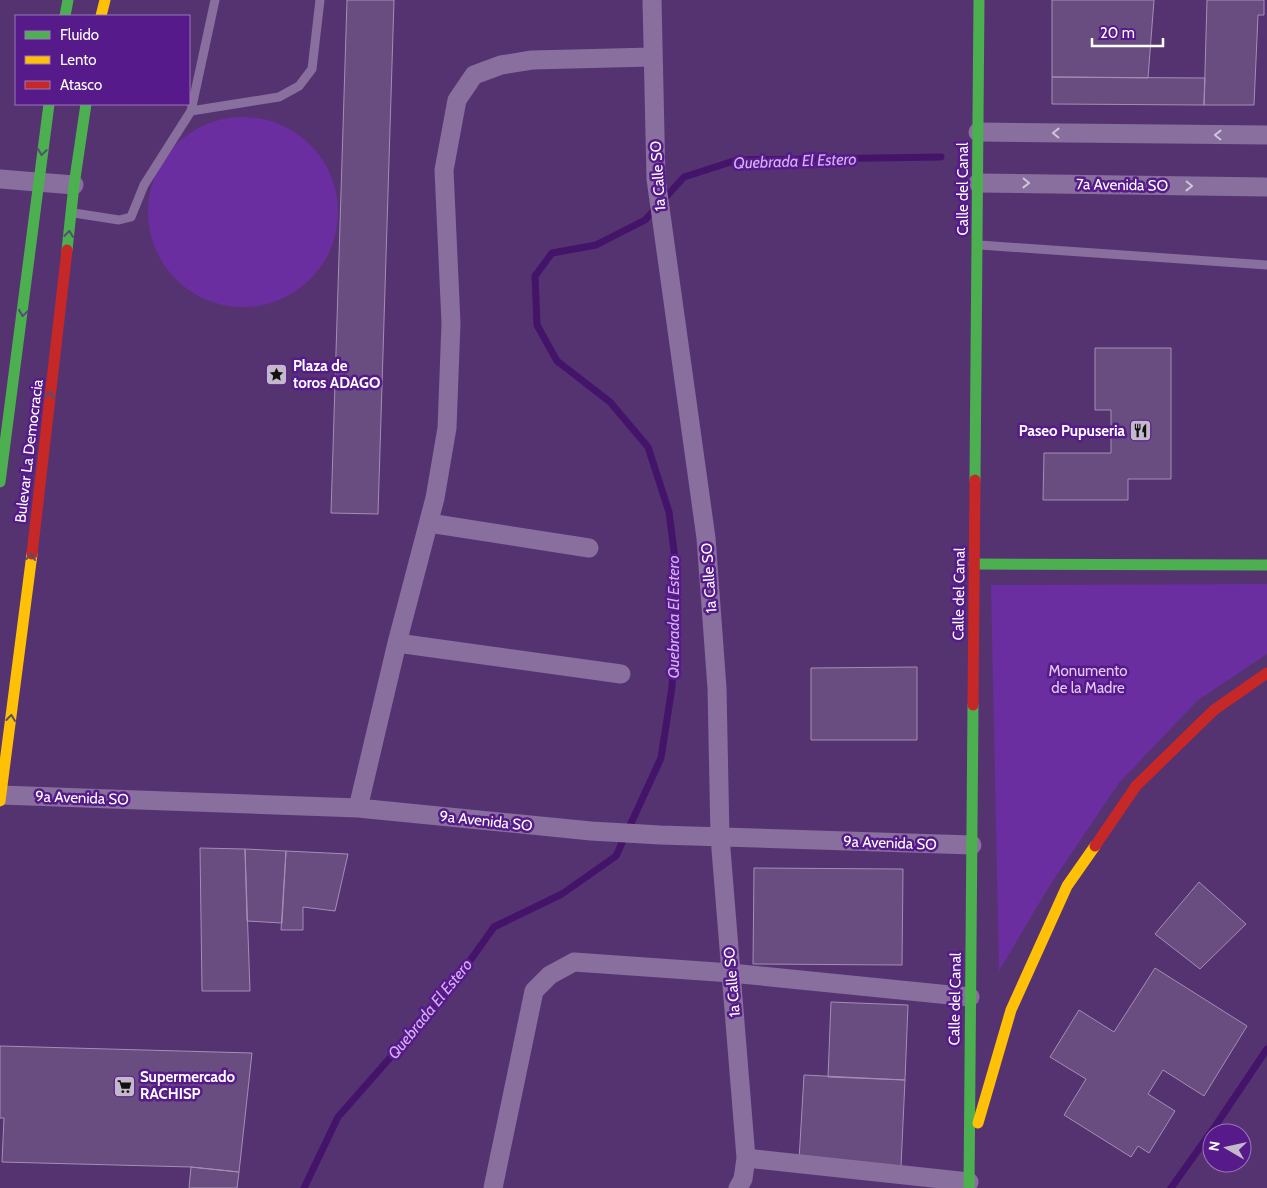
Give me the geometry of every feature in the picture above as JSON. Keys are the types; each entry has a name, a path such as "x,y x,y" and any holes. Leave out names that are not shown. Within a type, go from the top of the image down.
{"main road":[{"path":"65,15 68,0"},
{"path":"101,15 105,0"},
{"name":"Calle del Canal","path":"969,1185 979,0"},
{"name":"Bulevar La Democracia","path":"0,482 49,105"},
{"name":"Bulevar La Democracia","path":"0,798 41,480 74,184 86,105"},
{"path":"974,564 1267,565"},
{"path":"969,1156 1011,1010 1067,886 1136,786 1214,710 1267,673"}],"street":[{"name":"1a Calle SO","path":"652,0 656,179 706,538 717,688 720,837 746,1158 743,1179 738,1188"},
{"path":"358,808 397,644 435,498 446,428 451,323 444,170 457,100 474,75 501,65 532,60 652,57"},
{"path":"978,132 1267,135"},
{"path":"0,179 74,184"},
{"name":"7a Avenida SO","path":"978,183 1267,187"},
{"path":"429,522 590,548"},
{"path":"397,644 621,674"},
{"name":"9a Avenida SO","path":"0,798 358,808 591,831 972,845"},
{"path":"493,1188 534,991 550,975 574,962 731,974 970,997"},
{"path":"746,1158 969,1185"}],"lane":[{"path":"71,213 119,220 131,217 144,185 191,111 215,0"},
{"path":"191,111 279,98 299,86 312,69 320,0"},
{"path":"977,245 1267,265"}],"green space":[{"path":"234,117 252,117 271,121 288,128 303,138 317,152 327,167 334,184 338,212 334,240 327,257 317,272 303,286 288,296 271,303 252,307 234,307 215,303 198,296 183,286 169,272 159,257 152,240 148,221 148,203 152,184 159,167 169,152 183,138 198,128 215,121"},
{"name":"Monumento de la Madre","path":"1267,584 1267,654 1198,700 1119,783 1050,885 999,971 991,585"}],"building":[{"path":"347,0 394,0 378,514 331,513"},
{"path":"1052,0 1154,0 1148,78 1052,77"},
{"path":"1207,0 1264,0 1264,15 1258,15 1254,105 1204,105"},
{"path":"1052,77 1205,78 1204,105 1052,104"},
{"name":"Paseo Pupuseria","path":"1095,348 1171,348 1171,479 1128,479 1128,500 1043,500 1044,453 1111,453 1111,410 1095,410"},
{"path":"917,667 917,740 811,740 811,668"},
{"path":"200,848 245,849 250,991 202,991"},
{"path":"245,849 286,851 282,923 247,921"},
{"path":"286,851 348,854 335,911 303,907 303,930 281,930"},
{"path":"754,868 903,869 902,965 753,964"},
{"path":"1199,882 1246,924 1200,969 1155,934"},
{"path":"1155,968 1247,1026 1204,1096 1163,1070 1148,1094 1175,1111 1149,1153 1138,1146 1131,1157 1064,1115 1086,1079 1050,1057 1079,1010 1114,1032"},
{"path":"831,1002 908,1005 905,1080 828,1077"},
{"name":"Supermercado RACHISP","path":"0,1046 252,1053 239,1172 191,1167 2,1162 4,1118 0,1118"},
{"path":"804,1075 905,1080 901,1166 799,1160"},
{"path":"191,1167 239,1172 237,1188 189,1188"}],"waterway":[{"name":"Quebrada El Estero","path":"304,1188 338,1117 447,993 494,927 562,894 616,856 661,758 672,687 677,574 669,512 648,447 610,402 557,361 537,325 535,276 552,253 596,245 645,220 684,177 737,160 941,157"},
{"path":"1171,1188 1267,1049"}],"traffic: fast":[{"path":"65,15 68,0"},
{"path":"975,480 979,0"},
{"path":"0,482 49,105"},
{"path":"67,250 86,105"},
{"path":"974,564 1267,565"},
{"path":"969,1188 973,705"}],"traffic: slow":[{"path":"101,15 105,0"},
{"path":"0,801 32,554"},
{"path":"978,1123 1011,1010 1067,886 1095,846"}],"traffic: jam":[{"path":"32,554 67,250"},
{"path":"973,705 975,480"},
{"path":"1095,846 1136,786 1214,710 1267,673"}],"place":[{"name":"Plaza de toros ADAGO","path":"277,375"},
{"name":"Paseo Pupuseria","path":"1141,431"},
{"name":"Supermercado RACHISP","path":"124,1086"}]}
